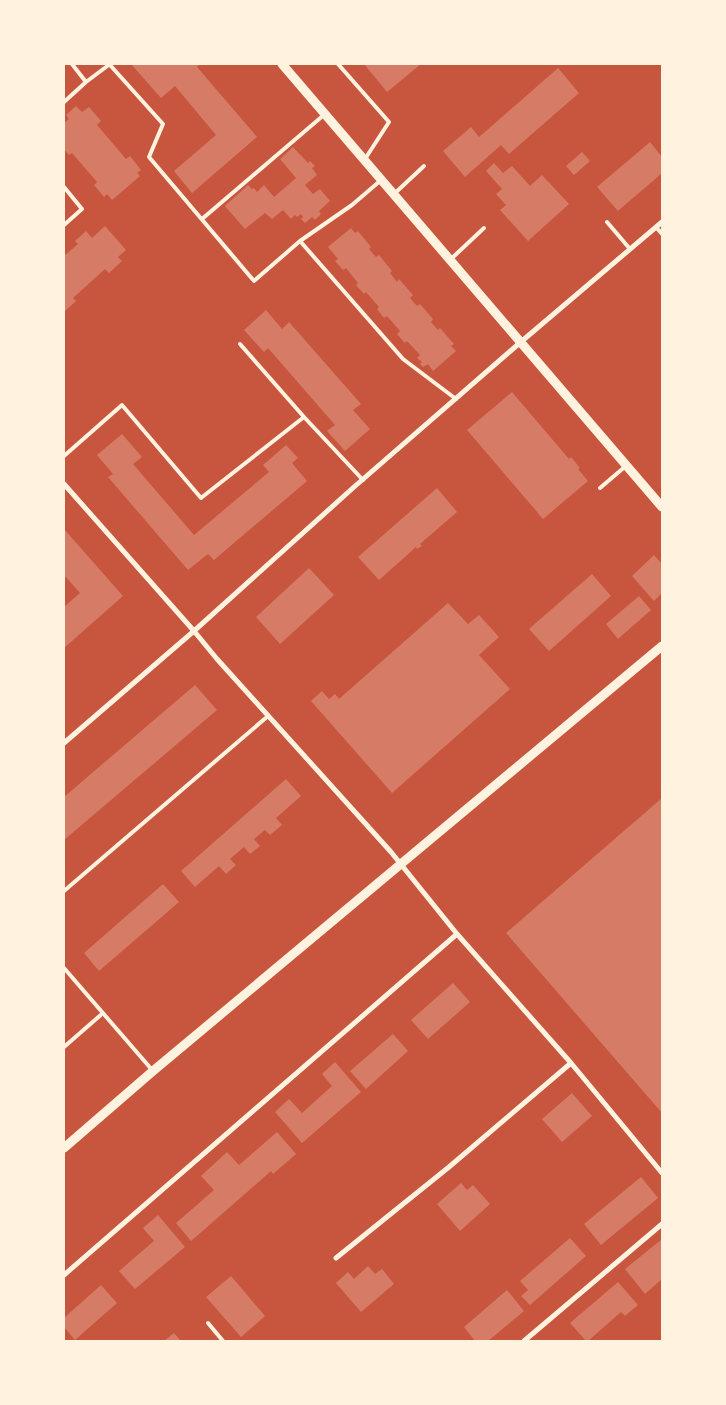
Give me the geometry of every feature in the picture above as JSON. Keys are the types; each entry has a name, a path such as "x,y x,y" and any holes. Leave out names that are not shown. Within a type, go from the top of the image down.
{"street":[{"path":"282,64 522,341 662,507"},
{"path":"64,743 194,631 522,341 662,222"},
{"path":"64,484 401,865 457,934 571,1062 662,1172"},
{"path":"64,1148 662,646"},
{"path":"64,1275 457,934"},
{"path":"336,1258 449,1167 571,1062"},
{"path":"524,1341 662,1224"}],"lane":[{"path":"72,64 86,82"},
{"path":"64,102 110,64 163,124 148,157 254,281 300,241 352,205 382,180"},
{"path":"338,64 389,122 365,159"},
{"path":"202,220 325,114"},
{"path":"394,194 424,166"},
{"path":"64,187 82,210 64,225"},
{"path":"607,222 630,249"},
{"path":"656,227 662,234"},
{"path":"451,259 484,228"},
{"path":"300,241 403,359 456,399"},
{"path":"240,344 363,480"},
{"path":"64,456 122,405 200,498 304,417"},
{"path":"600,488 627,465"},
{"path":"64,891 268,716"},
{"path":"64,968 153,1072"},
{"path":"64,1047 103,1013"},
{"path":"208,1323 224,1341"}],"building":[{"path":"131,64 200,64 197,67 257,137 192,193 174,171 216,135 175,86 161,98"},
{"path":"364,64 421,64 387,92"},
{"path":"558,68 579,93 509,154 501,145 465,177 443,151 471,127 479,137"},
{"path":"76,106 82,112 89,107 101,121 97,125 126,159 130,156 141,170 137,173 140,176 112,200 107,194 104,197 94,185 97,182 72,153 69,155 64,149 64,123 69,119 66,115"},
{"path":"650,142 662,157 662,173 618,211 597,187"},
{"path":"293,147 308,163 310,161 315,166 312,168 317,175 305,185 313,194 320,189 330,201 319,211 321,214 315,220 312,217 305,223 301,219 303,217 301,214 297,217 295,215 291,219 283,210 272,219 265,213 245,229 225,206 248,185 257,192 264,185 274,197 296,178 280,159"},
{"path":"582,152 590,161 574,175 566,166"},
{"path":"494,163 503,173 512,166 530,186 542,175 569,204 528,241 500,210 506,205 496,194 502,189 486,171"},
{"path":"105,226 126,250 118,257 122,261 109,273 105,269 73,298 76,301 64,312 64,256 78,244 75,241 86,231 92,238"},
{"path":"351,228 355,233 358,231 371,247 369,249 376,257 379,255 392,271 390,273 397,282 399,279 413,295 410,298 417,306 420,304 433,319 431,322 438,330 440,328 454,344 451,346 456,351 433,371 428,364 423,367 420,364 422,362 417,358 420,355 407,341 405,343 397,334 400,331 387,316 384,318 377,309 379,307 366,292 364,294 356,285 358,283 346,268 343,270 335,261 338,259 328,247"},
{"path":"266,310 282,329 289,322 361,404 353,410 370,429 345,451 327,431 335,425 268,348 264,352 244,330"},
{"path":"512,392 569,459 571,457 588,481 543,519 467,430"},
{"path":"122,434 142,457 133,464 194,535 269,472 263,465 286,445 298,458 292,463 307,481 214,560 208,554 188,570 108,477 113,474 97,455"},
{"path":"437,488 457,512 420,544 422,546 417,549 416,547 379,580 358,557"},
{"path":"64,529 123,596 64,648 64,607 80,593 64,575"},
{"path":"654,555 662,564 662,593 654,601 632,576"},
{"path":"309,568 334,595 280,644 256,617"},
{"path":"592,574 611,596 549,651 529,629"},
{"path":"639,596 651,610 618,639 606,624"},
{"path":"448,603 468,624 479,615 499,637 479,655 510,689 392,793 311,701 322,691 329,699 335,694 339,699"},
{"path":"195,685 217,710 64,840 64,797"},
{"path":"286,779 301,796 276,818 282,825 270,835 265,830 254,839 260,846 250,854 244,847 230,859 236,865 226,874 219,866 195,887 181,871"},
{"path":"662,798 662,1113 506,933"},
{"path":"163,884 179,902 99,971 84,953"},
{"path":"453,983 470,1002 428,1039 411,1020"},
{"path":"393,1034 408,1051 366,1089 350,1071"},
{"path":"335,1062 361,1092 302,1143 275,1112 289,1099 302,1113 332,1086 322,1074"},
{"path":"572,1093 592,1116 562,1142 542,1119"},
{"path":"277,1132 296,1154 273,1174 271,1171 191,1241 176,1223 214,1190 201,1176 227,1152 239,1165"},
{"path":"641,1177 658,1198 601,1245 584,1224"},
{"path":"461,1183 467,1190 473,1185 490,1204 460,1231 437,1204"},
{"path":"158,1215 185,1247 135,1289 119,1271 154,1241 143,1228"},
{"path":"570,1238 586,1256 530,1305 521,1296 528,1290 520,1281"},
{"path":"662,1239 662,1279 645,1294 625,1269"},
{"path":"368,1266 375,1274 382,1269 394,1284 361,1312 336,1283 348,1272 354,1279"},
{"path":"231,1276 265,1316 241,1337 206,1297"},
{"path":"618,1282 638,1305 625,1316 621,1312 586,1341 570,1323"},
{"path":"101,1285 117,1303 75,1340 64,1327 64,1318"},
{"path":"507,1290 524,1311 488,1341 475,1341 464,1327"},
{"path":"174,1333 181,1341 164,1341"}]}
